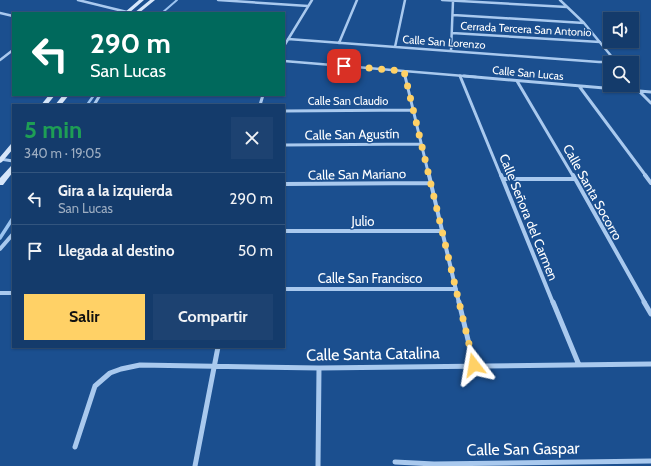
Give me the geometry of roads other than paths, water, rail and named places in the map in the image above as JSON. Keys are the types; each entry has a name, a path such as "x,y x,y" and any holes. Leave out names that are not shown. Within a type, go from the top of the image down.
{"main road":[{"path":"127,12 142,0"},
{"path":"137,12 153,0"},
{"path":"45,104 51,96"},
{"path":"59,104 65,96"},
{"path":"0,160 12,146"},
{"path":"0,183 12,168"}],"street":[{"path":"78,0 127,12"},
{"path":"218,0 308,6"},
{"path":"285,44 312,0"},
{"path":"339,43 357,0"},
{"path":"395,47 405,0"},
{"path":"442,0 567,8"},
{"path":"518,0 521,5"},
{"path":"560,0 600,42"},
{"path":"451,51 453,1"},
{"path":"0,13 12,16"},
{"path":"453,15 584,24"},
{"name":"Cerrada Tercera San Antonio","path":"452,33 600,42"},
{"name":"Calle San Lorenzo","path":"288,39 599,62 605,62 612,59 600,42"},
{"path":"0,60 12,51"},
{"name":"Calle San Lucas","path":"285,61 651,92"},
{"path":"404,71 412,110 474,365"},
{"name":"Calle Señora del Carmen","path":"460,76 579,365"},
{"name":"Calle Santa Socorro","path":"517,81 575,179 651,314"},
{"path":"579,86 649,177 651,183"},
{"path":"640,92 651,103"},
{"name":"Calle San Claudio","path":"285,111 412,110"},
{"name":"Calle San Agustín","path":"285,145 421,144"},
{"path":"0,160 12,161"},
{"path":"503,179 575,179"},
{"name":"Calle San Mariano","path":"285,184 430,183"},
{"name":"Julio","path":"285,231 442,231"},
{"path":"0,249 12,235"},
{"name":"Calle San Francisco","path":"285,289 456,289"},
{"path":"0,293 12,293"},
{"path":"195,466 218,348"},
{"name":"Calle Santa Catalina","path":"75,447 95,386 101,378 115,369 140,365 319,368 651,364"},
{"path":"318,466 319,368"},
{"name":"Calle San Gaspar","path":"395,462 434,465 651,461"}],"waterway":[{"path":"163,12 177,0"},
{"path":"88,104 93,96"},
{"path":"0,238 12,220"}]}
